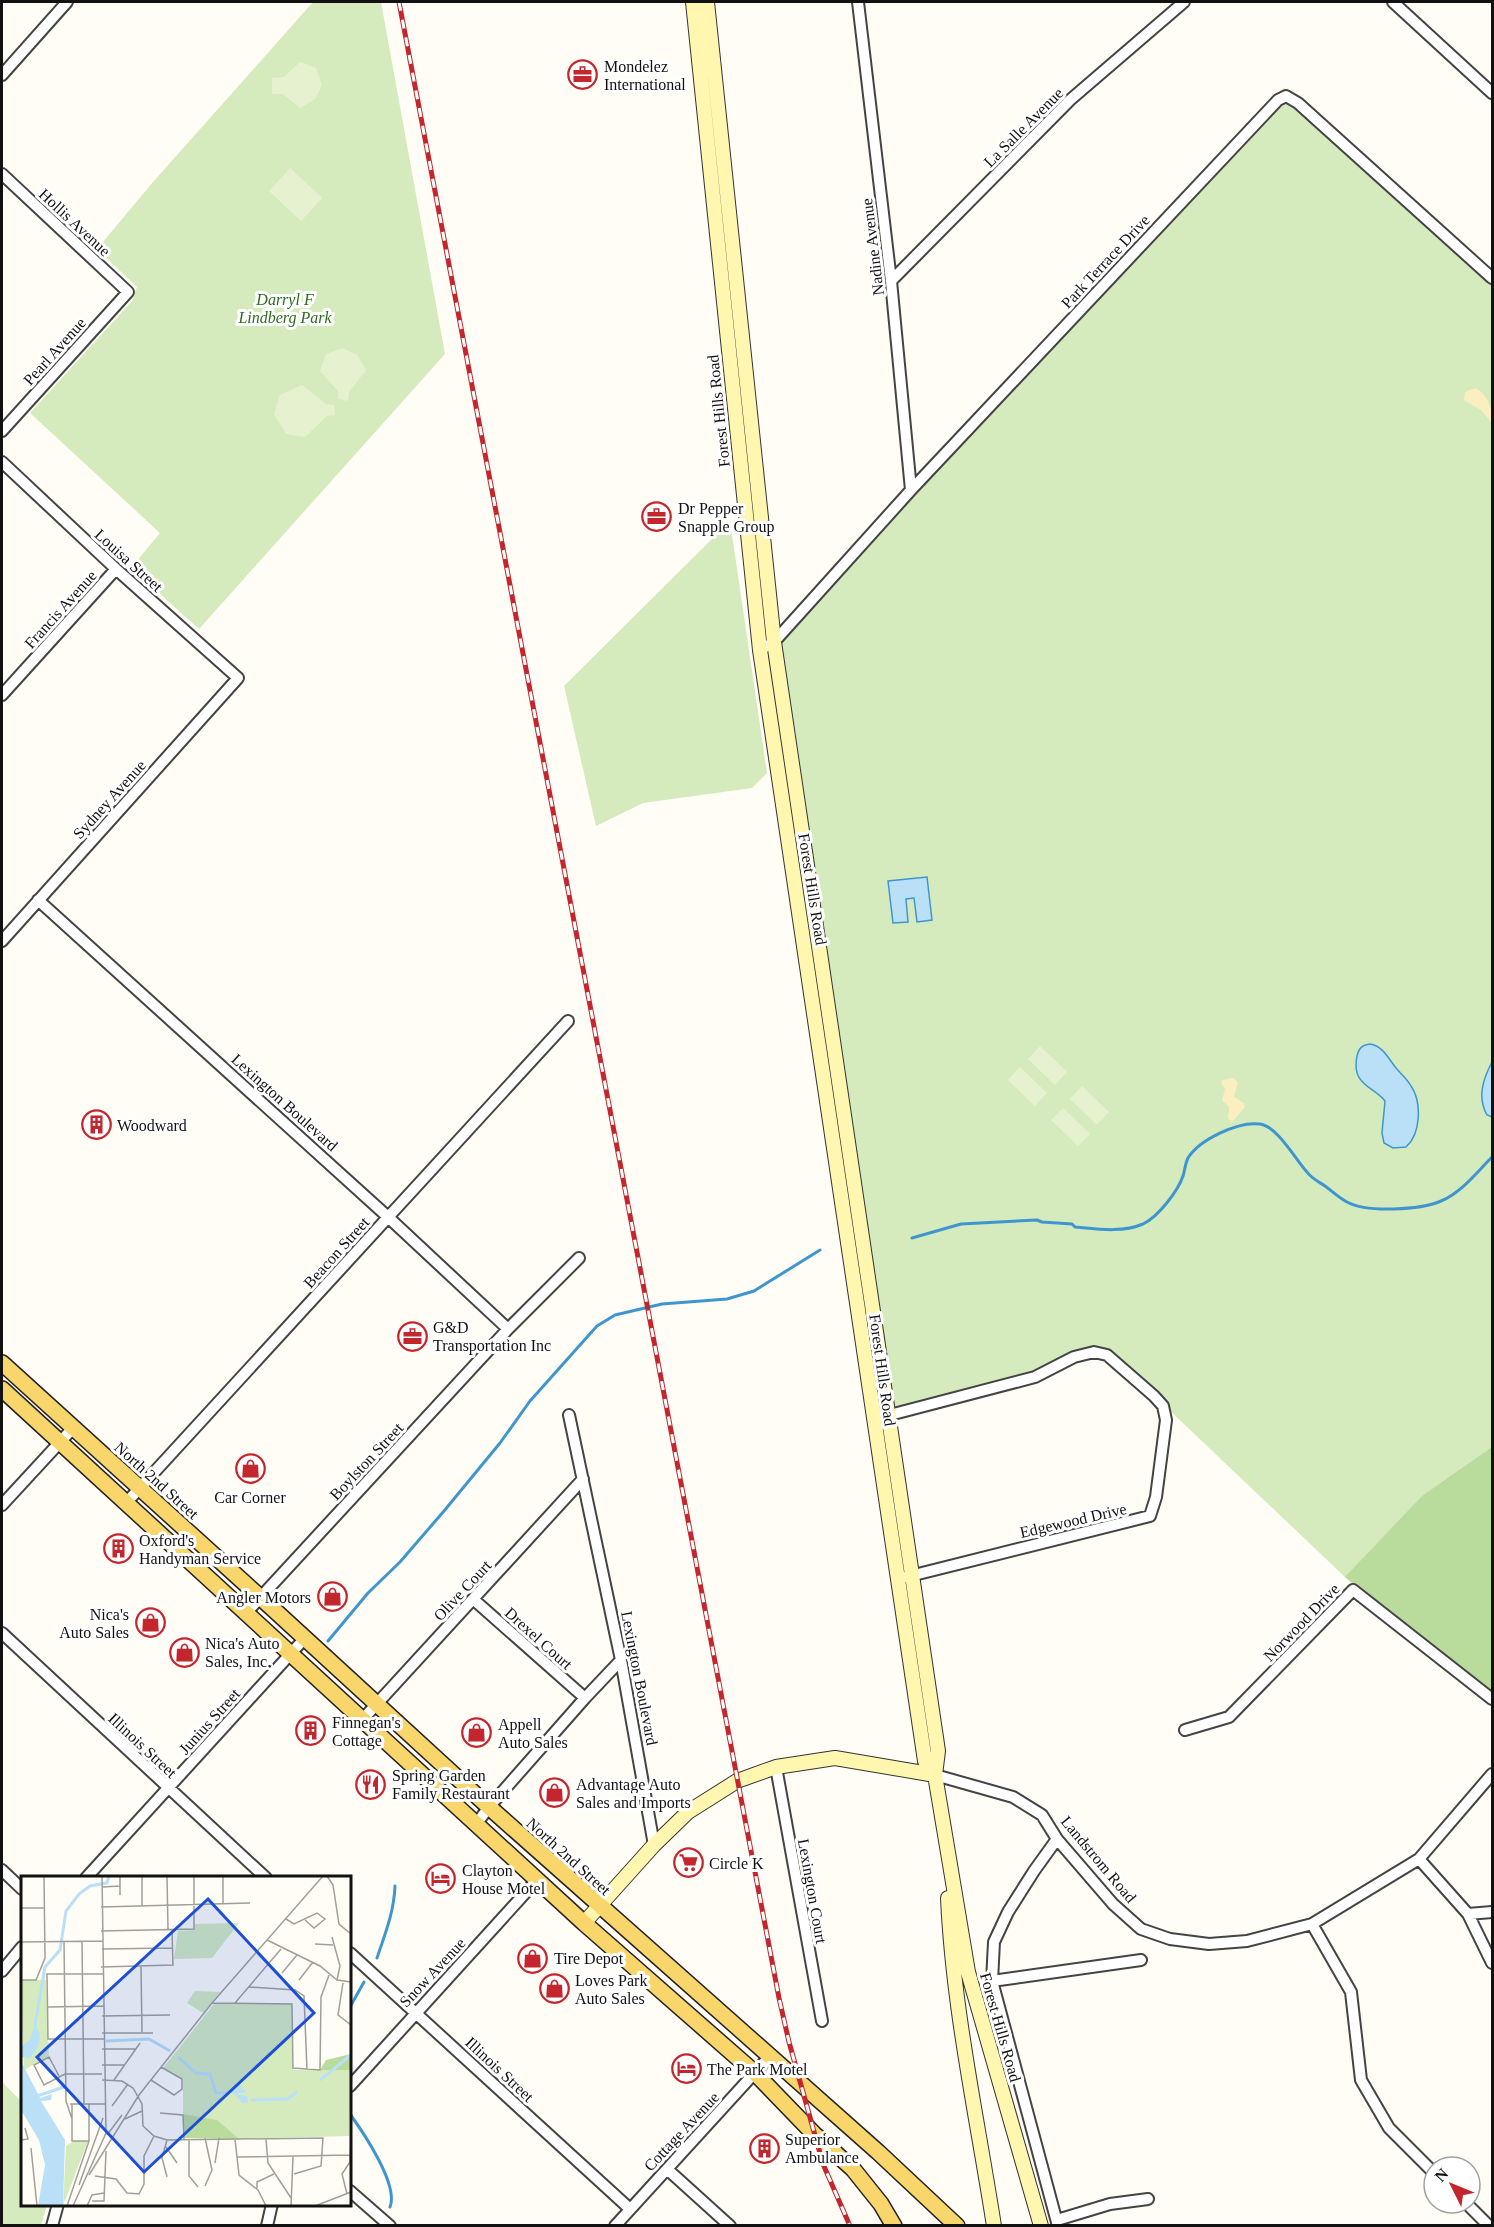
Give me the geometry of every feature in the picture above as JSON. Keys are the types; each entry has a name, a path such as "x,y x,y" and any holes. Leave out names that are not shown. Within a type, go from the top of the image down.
{"main road":[{"name":"North 2nd Street","path":"2,1363 598,1906 878,2152 957,2226"},
{"path":"2,1389 584,1923 755,2073 814,2134 853,2169 881,2204 894,2226"}],"street":[{"path":"2,75 67,2"},
{"name":"Forest Hills Road","path":"693,2 753,447 774,642 938,1750 935,1775 968,1972 1041,2226"},
{"name":"Forest Hills Road","path":"707,2 739,451 760,650 925,1761 935,1775"},
{"name":"Nadine Avenue","path":"858,2 891,281 911,490"},
{"name":"La Salle Avenue","path":"891,281 1070,100 1184,2"},
{"path":"1393,2 1492,93"},
{"name":"Park Terrace Drive","path":"760,650 774,642 911,490 1278,100 1286,96 1298,103 1492,278"},
{"name":"Hollis Avenue","path":"2,174 128,292"},
{"name":"Pearl Avenue","path":"2,431 128,292"},
{"path":"739,451 753,447"},
{"name":"Louisa Street","path":"2,462 116,569 238,678"},
{"name":"Francis Avenue","path":"2,695 116,569"},
{"name":"Sydney Avenue","path":"2,941 238,678"},
{"path":"793,864 807,860"},
{"name":"Lexington Boulevard","path":"38,900 388,1217 508,1329"},
{"path":"804,940 818,938"},
{"name":"Beacon Street","path":"126,1503 567,1021"},
{"name":"Boylston Street","path":"246,1614 508,1329 579,1258"},
{"name":"Edgewood Drive","path":"874,1420 1035,1377 1074,1357 1094,1352 1107,1355 1154,1395 1162,1406 1166,1419 1156,1497 1150,1516 897,1579"},
{"name":"Lexington Boulevard","path":"569,1415 621,1660 654,1845"},
{"path":"2,1505 73,1428"},
{"name":"Olive Court","path":"362,1720 584,1479"},
{"name":"Norwood Drive","path":"1185,1730 1229,1717 1353,1590 1492,1699"},
{"name":"Drexel Court","path":"474,1599 585,1698"},
{"name":"Illinois Street","path":"2,1633 264,1876"},
{"name":"Junius Street","path":"89,1876 305,1638"},
{"path":"477,1823 585,1698 621,1660"},
{"name":"Landstrom Road","path":"654,1845 688,1812 737,1781 776,1767 835,1758 935,1775 1013,1797 1042,1815 1057,1839 1113,1904 1141,1929 1170,1939 1209,1944 1247,1941 1312,1924 1419,1859 1492,1774"},
{"name":"Lexington Court","path":"776,1767 822,2021"},
{"name":"Forest Hills Road","path":"946,1833 950,1946 967,2067 994,2226"},
{"path":"1057,1839 1029,1879 994,1942 992,1981 1058,2223 1110,2204 1148,2199"},
{"path":"584,1923 654,1845"},
{"path":"1419,1859 1468,1914 1492,1963"},
{"path":"2,1870 21,1888"},
{"name":"Snow Avenue","path":"351,2085 537,1880"},
{"path":"1468,1914 1492,1912"},
{"path":"1312,1924 1351,1992 1361,2080 1389,2128 1422,2161"},
{"path":"2,1971 21,1948"},
{"name":"Illinois Street","path":"351,1954 630,2209"},
{"path":"992,1981 1141,1960"},
{"name":"Cottage Avenue","path":"615,2226 770,2056"},
{"path":"667,2169 730,2226"},
{"path":"351,2191 390,2226"},
{"path":"52,2226 58,2206"},
{"path":"267,2226 272,2206"},
{"path":"1478,2215 1489,2226"}],"green space":[{"name":"Darryl F Lindberg Park","path":"313,2 381,2 445,354 199,629 131,568 160,533 30,413 132,301 137,287 97,249 153,182"},
{"path":"300,62 316,68 322,85 315,99 300,108 283,94 272,94 272,78 284,77"},
{"path":"1284,88 1492,283 1492,1701 1345,1577 1104,1348 894,1413 779,640"},
{"path":"290,168 322,198 301,221 269,191"},
{"path":"343,348 357,355 366,370 349,392 348,401 338,399 338,391 320,371 326,354"},
{"path":"302,385 326,404 334,405 335,415 327,416 305,437 286,434 274,414 280,395"},
{"path":"730,521 767,773 752,788 643,803 596,826 564,686"},
{"path":"1040,1046 1067,1072 1055,1085 1028,1059"},
{"path":"1020,1067 1047,1093 1035,1106 1008,1080"},
{"path":"1082,1086 1109,1112 1097,1125 1070,1099"},
{"path":"1063,1108 1090,1134 1078,1146 1051,1120"},
{"path":"1492,1447 1492,1701 1345,1577 1422,1496"},
{"path":"2,2082 21,2101 21,2206 47,2206 41,2225 2,2225"}],"sand":[{"path":"1475,388 1489,403 1492,423 1481,410 1464,400 1465,392"},
{"path":"1233,1078 1238,1082 1234,1097 1244,1103 1245,1107 1232,1122 1228,1118 1229,1107 1222,1100 1225,1090 1221,1082"}],"water":[{"path":"927,877 932,920 917,922 914,898 906,899 908,922 893,923 888,881"},
{"path":"1370,1044 1385,1053 1415,1093 1418,1109 1417,1126 1415,1134 1406,1147 1393,1148 1384,1143 1382,1133 1385,1101 1364,1084 1357,1073 1359,1051 1363,1046"},
{"path":"1492,1062 1492,1117 1487,1115 1482,1095 1484,1081"}],"waterway":[{"path":"912,1238 961,1224 1037,1220 1101,1229 1135,1227 1149,1221 1167,1203 1177,1189 1187,1160 1193,1151 1220,1133 1251,1124 1260,1124 1273,1131 1311,1176 1338,1196 1347,1202 1367,1208 1407,1208 1441,1201 1462,1188 1492,1157"},
{"path":"328,1641 368,1593 400,1562 444,1511 500,1443 530,1401 597,1326 615,1315 662,1304 727,1299 754,1291 820,1250"},
{"path":"377,1958 391,1914 395,1886"},
{"path":"351,2005 364,1982"},
{"path":"351,2116 385,2173 391,2197 390,2207"}],"railway":[{"path":"399,2 779,1998 823,2164 850,2226"}],"place":[{"name":"Mondelez International","path":"583,75"},
{"name":"Dr Pepper Snapple Group","path":"657,517"},
{"name":"Woodward","path":"96,1125"},
{"name":"G&D Transportation Inc","path":"412,1336"},
{"name":"Car Corner","path":"250,1469"},
{"name":"Oxford's Handyman Service","path":"118,1549"},
{"name":"Angler Motors","path":"332,1597"},
{"name":"Nica's Auto Sales","path":"150,1623"},
{"name":"Nica's Auto Sales, Inc.","path":"184,1652"},
{"name":"Finnegan's Cottage","path":"311,1731"},
{"name":"Appell Auto Sales","path":"477,1733"},
{"name":"Spring Garden Family Restaurant","path":"371,1784"},
{"name":"Advantage Auto Sales and Imports","path":"555,1793"},
{"name":"Circle K","path":"688,1863"},
{"name":"Clayton House Motel","path":"441,1879"},
{"name":"Tire Depot","path":"533,1958"},
{"name":"Loves Park Auto Sales","path":"554,1989"},
{"name":"The Park Motel","path":"686,2069"},
{"name":"Superior Ambulance","path":"764,2148"}]}
